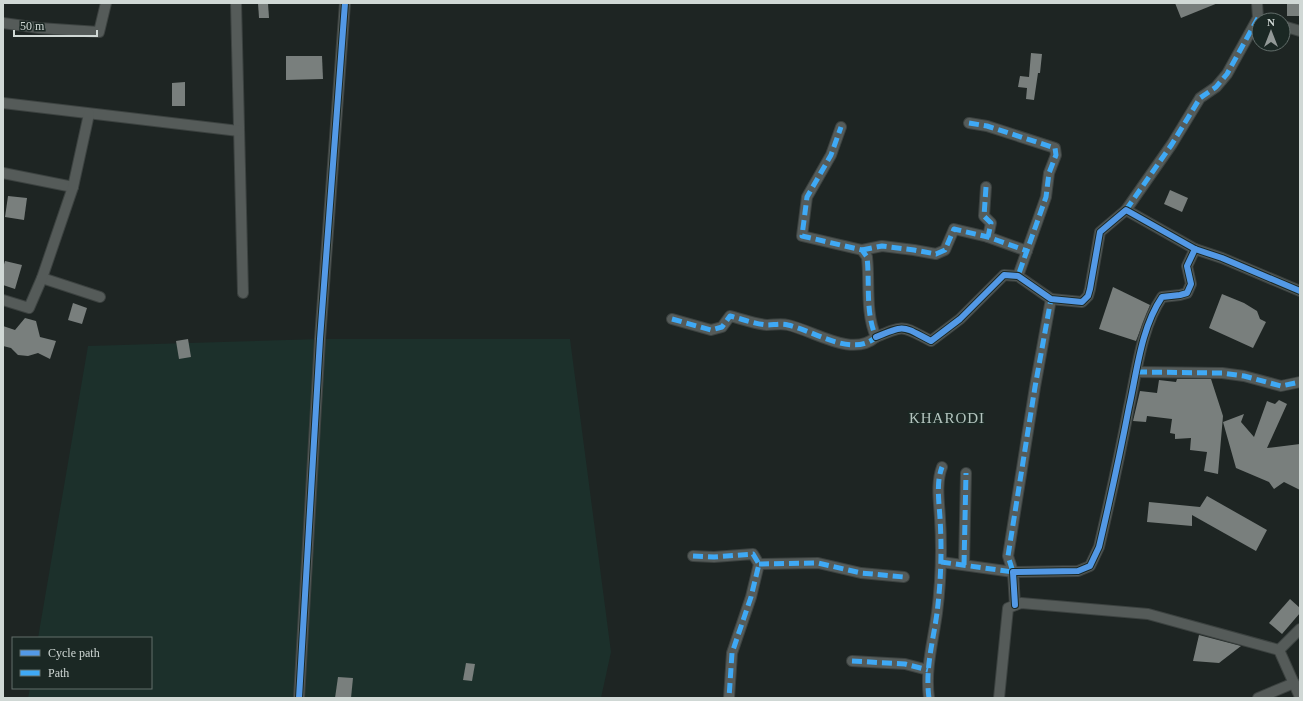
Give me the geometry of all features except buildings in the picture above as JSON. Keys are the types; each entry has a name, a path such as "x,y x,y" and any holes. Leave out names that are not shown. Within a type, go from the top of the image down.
{"street":[{"path":"3,23 39,28 99,32 106,3"},
{"path":"236,3 243,293"},
{"path":"300,698 320,339 346,3"},
{"path":"672,319 711,330 722,327 730,316 766,325 788,325 838,342 857,345 869,343 876,337 898,328 905,328 931,341 960,319 1004,275 1018,276 1051,299 1082,302 1088,296 1100,232 1126,210 1172,144 1200,98 1216,87 1227,74 1251,34"},
{"path":"3,103 239,132"},
{"path":"3,300 29,308 42,278 73,187 89,114"},
{"path":"969,123 987,126 1055,148 1056,155 1049,173 1046,197 1018,276"},
{"path":"841,127 831,155 807,197 802,236 862,250 882,246 936,254 946,250 954,229 988,237 1027,251"},
{"path":"3,173 73,187"},
{"path":"986,187 984,216 991,223 988,237"},
{"path":"1126,210 1195,249 1222,258 1300,291"},
{"path":"941,562 1013,572 1078,571 1090,566 1100,540 1145,335 1154,308 1162,297 1180,295 1187,292 1191,284 1190,273 1187,266 1195,249"},
{"path":"862,250 867,257 870,312 872,327 876,337"},
{"path":"42,278 100,297"},
{"path":"1015,605 1013,572 1008,556 1035,387 1051,299"},
{"path":"1137,372 1222,373 1244,376 1281,386 1300,382"},
{"path":"930,698 928,670 937,614 941,562 938,476 942,467"},
{"path":"964,565 966,473"},
{"path":"693,556 714,557 753,554 759,564 751,597 732,652 729,698"},
{"path":"759,564 818,563 861,573 904,578"},
{"path":"999,698 1008,608 1021,603 1148,614 1280,650"},
{"path":"1280,650 1300,629"},
{"path":"1280,650 1300,697"},
{"path":"852,661 905,664 928,670"},
{"path":"1258,698 1294,682"}],"shaded area":[{"path":"320,339 570,339 611,652 601,698 28,698 30,689 152,689 152,637 38,637 88,346"}],"marked path":[{"path":"1126,210 1172,144 1200,98 1216,87 1227,74 1251,31"},
{"path":"969,123 987,126 1055,148 1056,155 1049,173 1046,197 1018,276"},
{"path":"672,319 711,330 722,327 730,316 753,323 788,325 833,341 856,345 866,343 876,337 870,318 867,257 862,250 802,236 807,197 831,155 841,127"},
{"path":"986,187 984,216 991,223 988,237 1027,251"},
{"path":"862,250 882,246 936,254 945,250 954,229 988,237"},
{"path":"941,562 1013,572 1008,556 1035,387 1051,299"},
{"path":"1137,372 1222,373 1244,376 1281,386 1300,382"},
{"path":"929,698 928,677 937,613 940,577 941,542 938,486 942,467"},
{"path":"964,565 966,473"},
{"path":"693,556 714,557 753,554 759,564 751,597 732,653 729,698"},
{"path":"759,564 818,563 861,573 904,577"},
{"path":"852,661 905,664 928,670"}],"cycle path":[{"path":"299,698 320,339 345,3"},
{"path":"876,337 893,330 904,328 931,341 960,319 1004,275 1018,276 1051,299 1082,302 1088,296 1090,289 1100,232 1126,210 1195,249 1222,258 1300,291"},
{"path":"1015,605 1013,572 1078,571 1090,566 1099,547 1144,336 1149,322 1162,297 1187,293 1191,284 1187,266 1195,249"}],"district":[{"name":"KHARODI","path":"947,418"}]}
